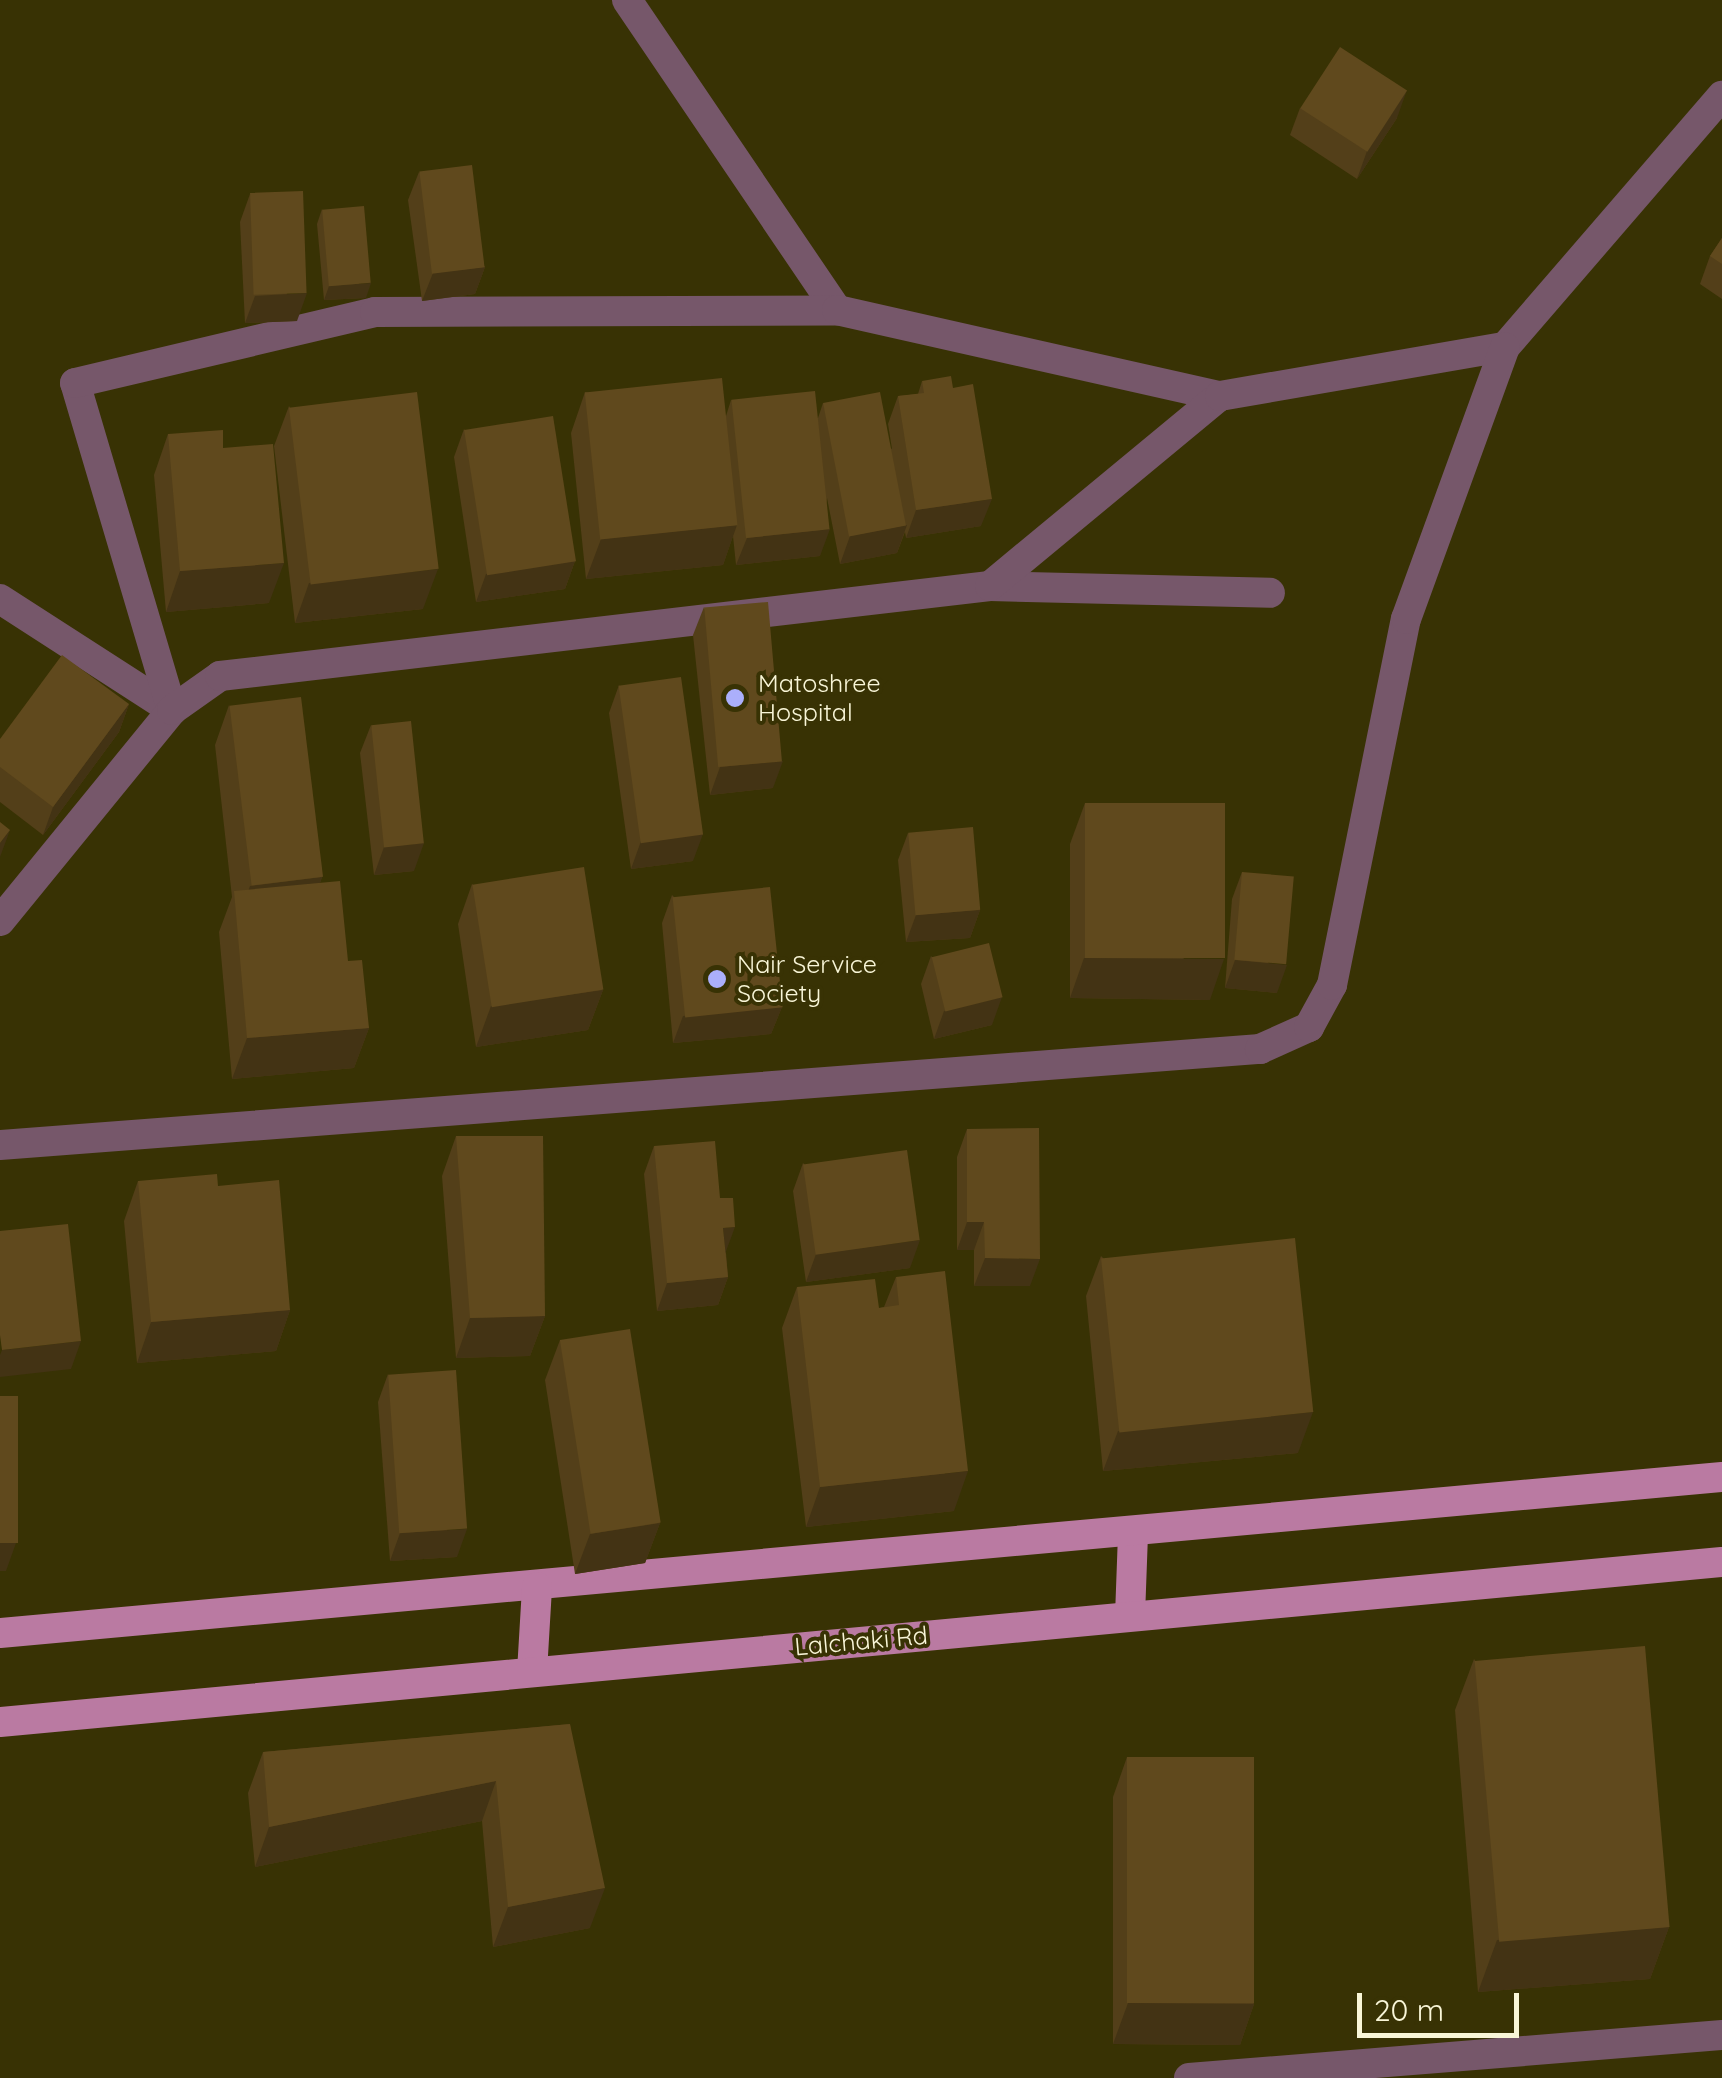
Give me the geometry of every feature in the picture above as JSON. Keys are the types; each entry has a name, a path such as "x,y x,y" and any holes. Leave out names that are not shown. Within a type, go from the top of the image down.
{"main road":[{"path":"0,1632 1133,1535 1722,1478"},
{"path":"1130,1616 1133,1535"},
{"name":"Lalchaki Rd","path":"0,1722 1722,1562"},
{"path":"532,1672 537,1587"}],"street":[{"path":"627,0 837,310"},
{"path":"0,1145 1260,1050 1309,1027 1332,985 1406,619 1505,347 1722,96"},
{"path":"172,710 76,383 375,312 837,310 1220,396 1505,347"},
{"path":"990,586 1220,396"},
{"path":"0,921 172,710 220,676 990,586 1270,594"},
{"path":"0,598 172,710"},
{"path":"1188,2078 1722,2035"}],"building":[{"path":"1340,47 1407,91 1367,152 1300,108"},
{"path":"472,165 485,267 432,274 419,171"},
{"path":"303,191 307,293 254,295 250,193"},
{"path":"364,206 371,283 329,286 322,210"},
{"path":"1722,238 1722,264 1710,256"},
{"path":"951,376 953,388 973,384 992,499 916,510 898,396 924,393 922,381"},
{"path":"722,378 737,525 600,540 585,392"},
{"path":"815,391 830,529 746,538 731,400"},
{"path":"417,392 439,569 311,584 289,408"},
{"path":"880,392 906,526 849,537 823,403"},
{"path":"553,416 576,561 487,575 464,430"},
{"path":"223,430 223,448 273,444 284,563 180,571 168,434"},
{"path":"768,602 782,761 718,767 704,608"},
{"path":"62,655 129,704 53,807 0,767 0,739"},
{"path":"681,677 703,834 641,843 619,686"},
{"path":"301,697 323,877 252,885 230,706"},
{"path":"411,721 424,843 384,848 371,725"},
{"path":"1085,803 1225,803 1225,958 1085,958"},
{"path":"0,822 10,830 0,843"},
{"path":"973,827 980,910 915,915 908,833"},
{"path":"584,867 603,989 492,1007 472,885"},
{"path":"1242,872 1294,877 1286,964 1234,960"},
{"path":"340,881 348,961 362,960 369,1028 247,1038 234,891"},
{"name":"Nair Service Society","path":"770,887 783,1007 685,1018 673,897"},
{"path":"989,943 1003,997 945,1012 932,957"},
{"path":"1039,1128 1040,1259 985,1258 984,1222 967,1222 967,1129"},
{"path":"456,1136 543,1136 545,1316 470,1318"},
{"path":"715,1141 720,1198 733,1198 735,1227 723,1228 728,1277 667,1283 654,1146"},
{"path":"907,1150 920,1240 816,1255 803,1165"},
{"path":"217,1174 218,1186 279,1180 290,1310 151,1322 138,1181"},
{"path":"68,1224 81,1341 2,1350 0,1231"},
{"path":"1295,1238 1313,1412 1119,1432 1101,1258"},
{"path":"945,1271 968,1471 820,1487 797,1287 875,1279 879,1308 899,1305 896,1277"},
{"path":"630,1329 661,1523 591,1534 560,1340"},
{"path":"456,1370 467,1529 399,1533 388,1375"},
{"path":"0,1396 18,1396 18,1543 0,1543"},
{"path":"1645,1646 1670,1927 1499,1942 1475,1661"},
{"path":"570,1724 605,1888 508,1907 496,1781 269,1827 263,1752"},
{"path":"1127,1757 1254,1757 1254,2003 1127,2003"}],"place":[{"name":"Matoshree Hospital","path":"735,698"},
{"name":"Nair Service Society","path":"717,979"}]}
